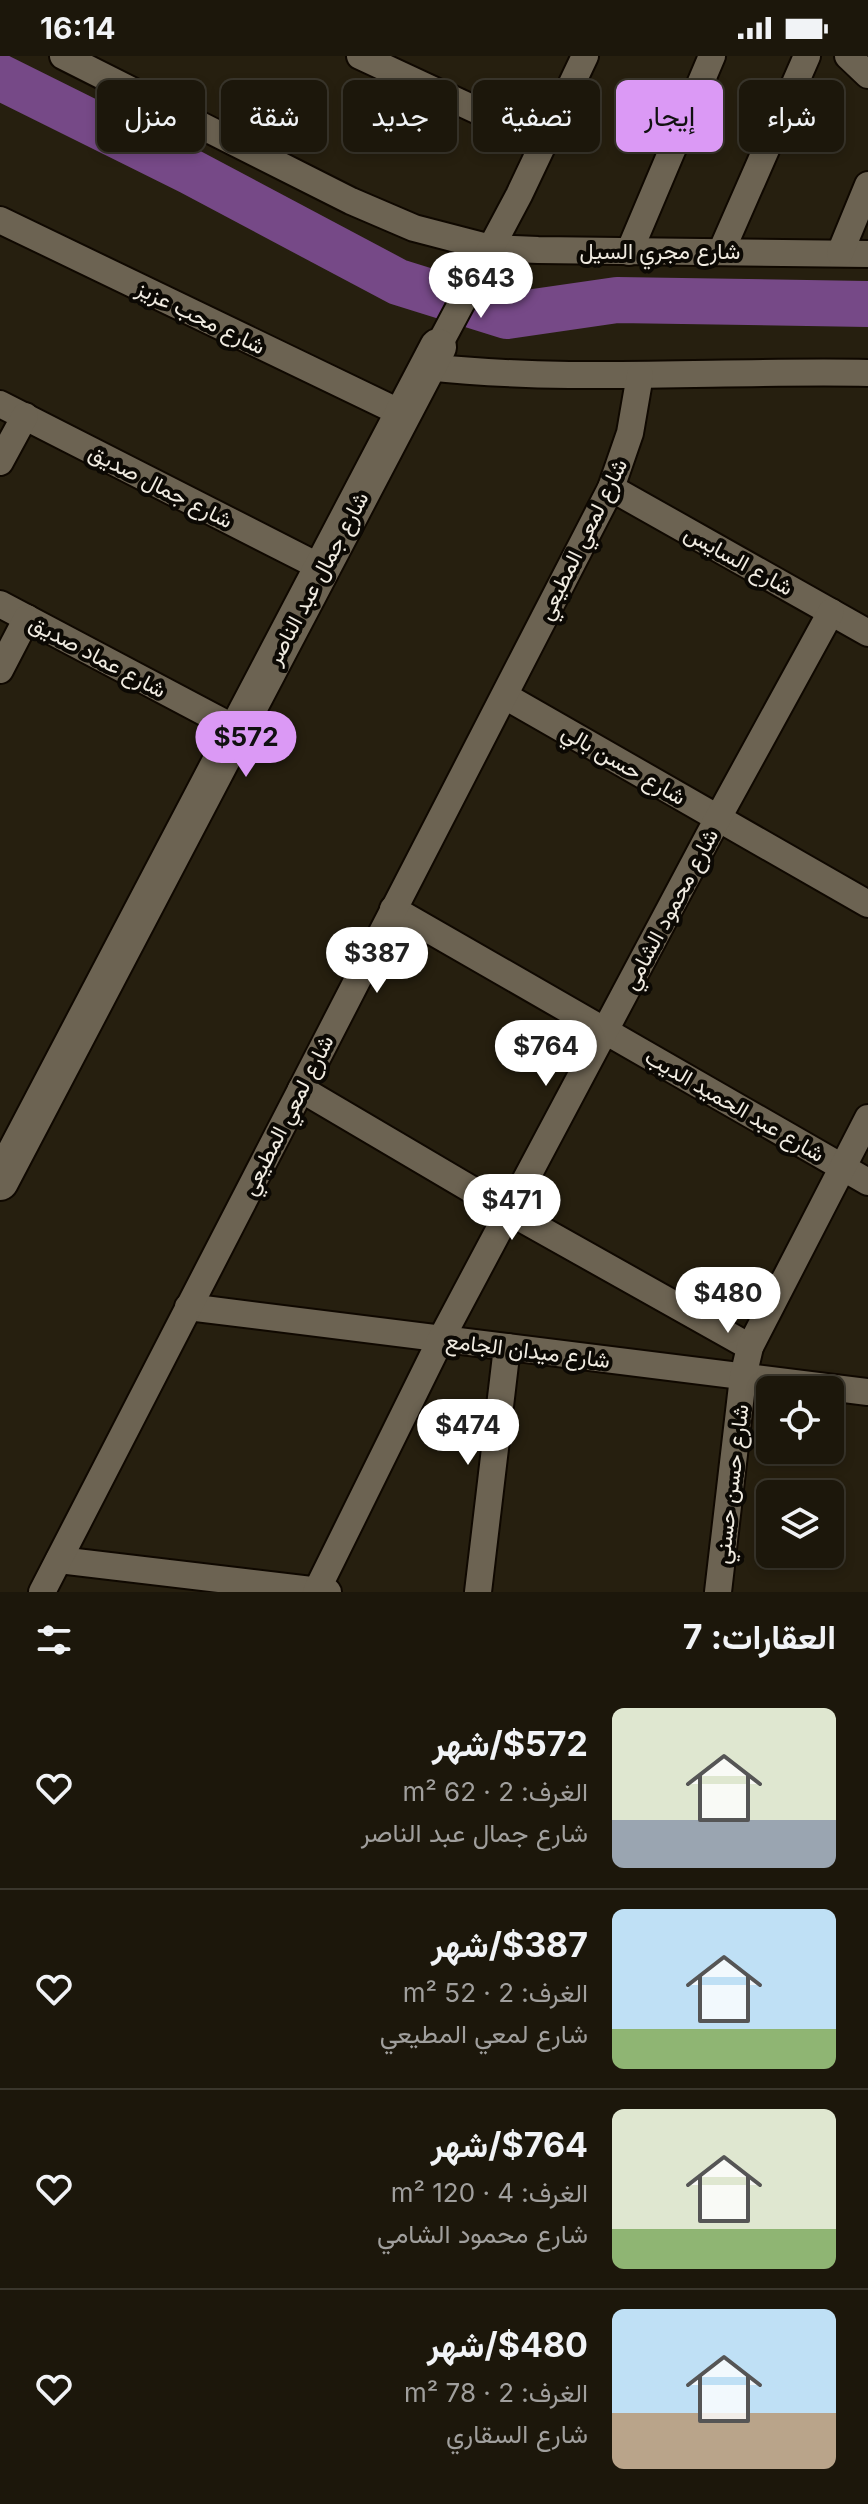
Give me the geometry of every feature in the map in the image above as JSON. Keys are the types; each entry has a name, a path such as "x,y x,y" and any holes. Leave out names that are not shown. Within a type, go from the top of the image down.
{"street":[{"name":"شارع جمال عبد الناصر","path":"574,80 585,56"},
{"path":"629,252 712,56"},
{"path":"721,252 807,56"},
{"path":"848,56 868,75"},
{"name":"شارع مجري السيل","path":"67,57 364,207 485,259 629,252 868,254"},
{"path":"364,57 473,108"},
{"name":"شارع جمال عبد الناصر","path":"4,1166 238,730 540,152"},
{"path":"840,253 868,185"},
{"name":"شارع محب عزيز","path":"0,220 403,414"},
{"path":"433,357 480,373 867,374"},
{"name":"شارع لمعي المطيعي","path":"42,1592 611,488 630,433 640,375"},
{"name":"شارع جمال صديق","path":"0,404 322,568"},
{"path":"0,462 25,416"},
{"name":"شارع السايس","path":"611,488 868,633"},
{"name":"شارع عماد صديق","path":"0,604 238,730"},
{"name":"شارع محمود الشامي","path":"316,1592 508,1211 831,612"},
{"path":"0,670 27,618"},
{"name":"شارع حسن بالي","path":"505,696 868,904"},
{"name":"شارع عبد الحميد الديب","path":"393,909 868,1182"},
{"path":"301,1089 508,1211 750,1347"},
{"name":"شارع حسن حسني","path":"718,1592 743,1377 750,1347 868,1118"},
{"name":"شارع ميدان الجامع","path":"188,1307 868,1392"},
{"path":"478,1592 507,1347"},
{"path":"59,1560 328,1592"}],"waterway":[{"path":"0,77 191,172 398,282 507,316 617,300 868,304"}]}
